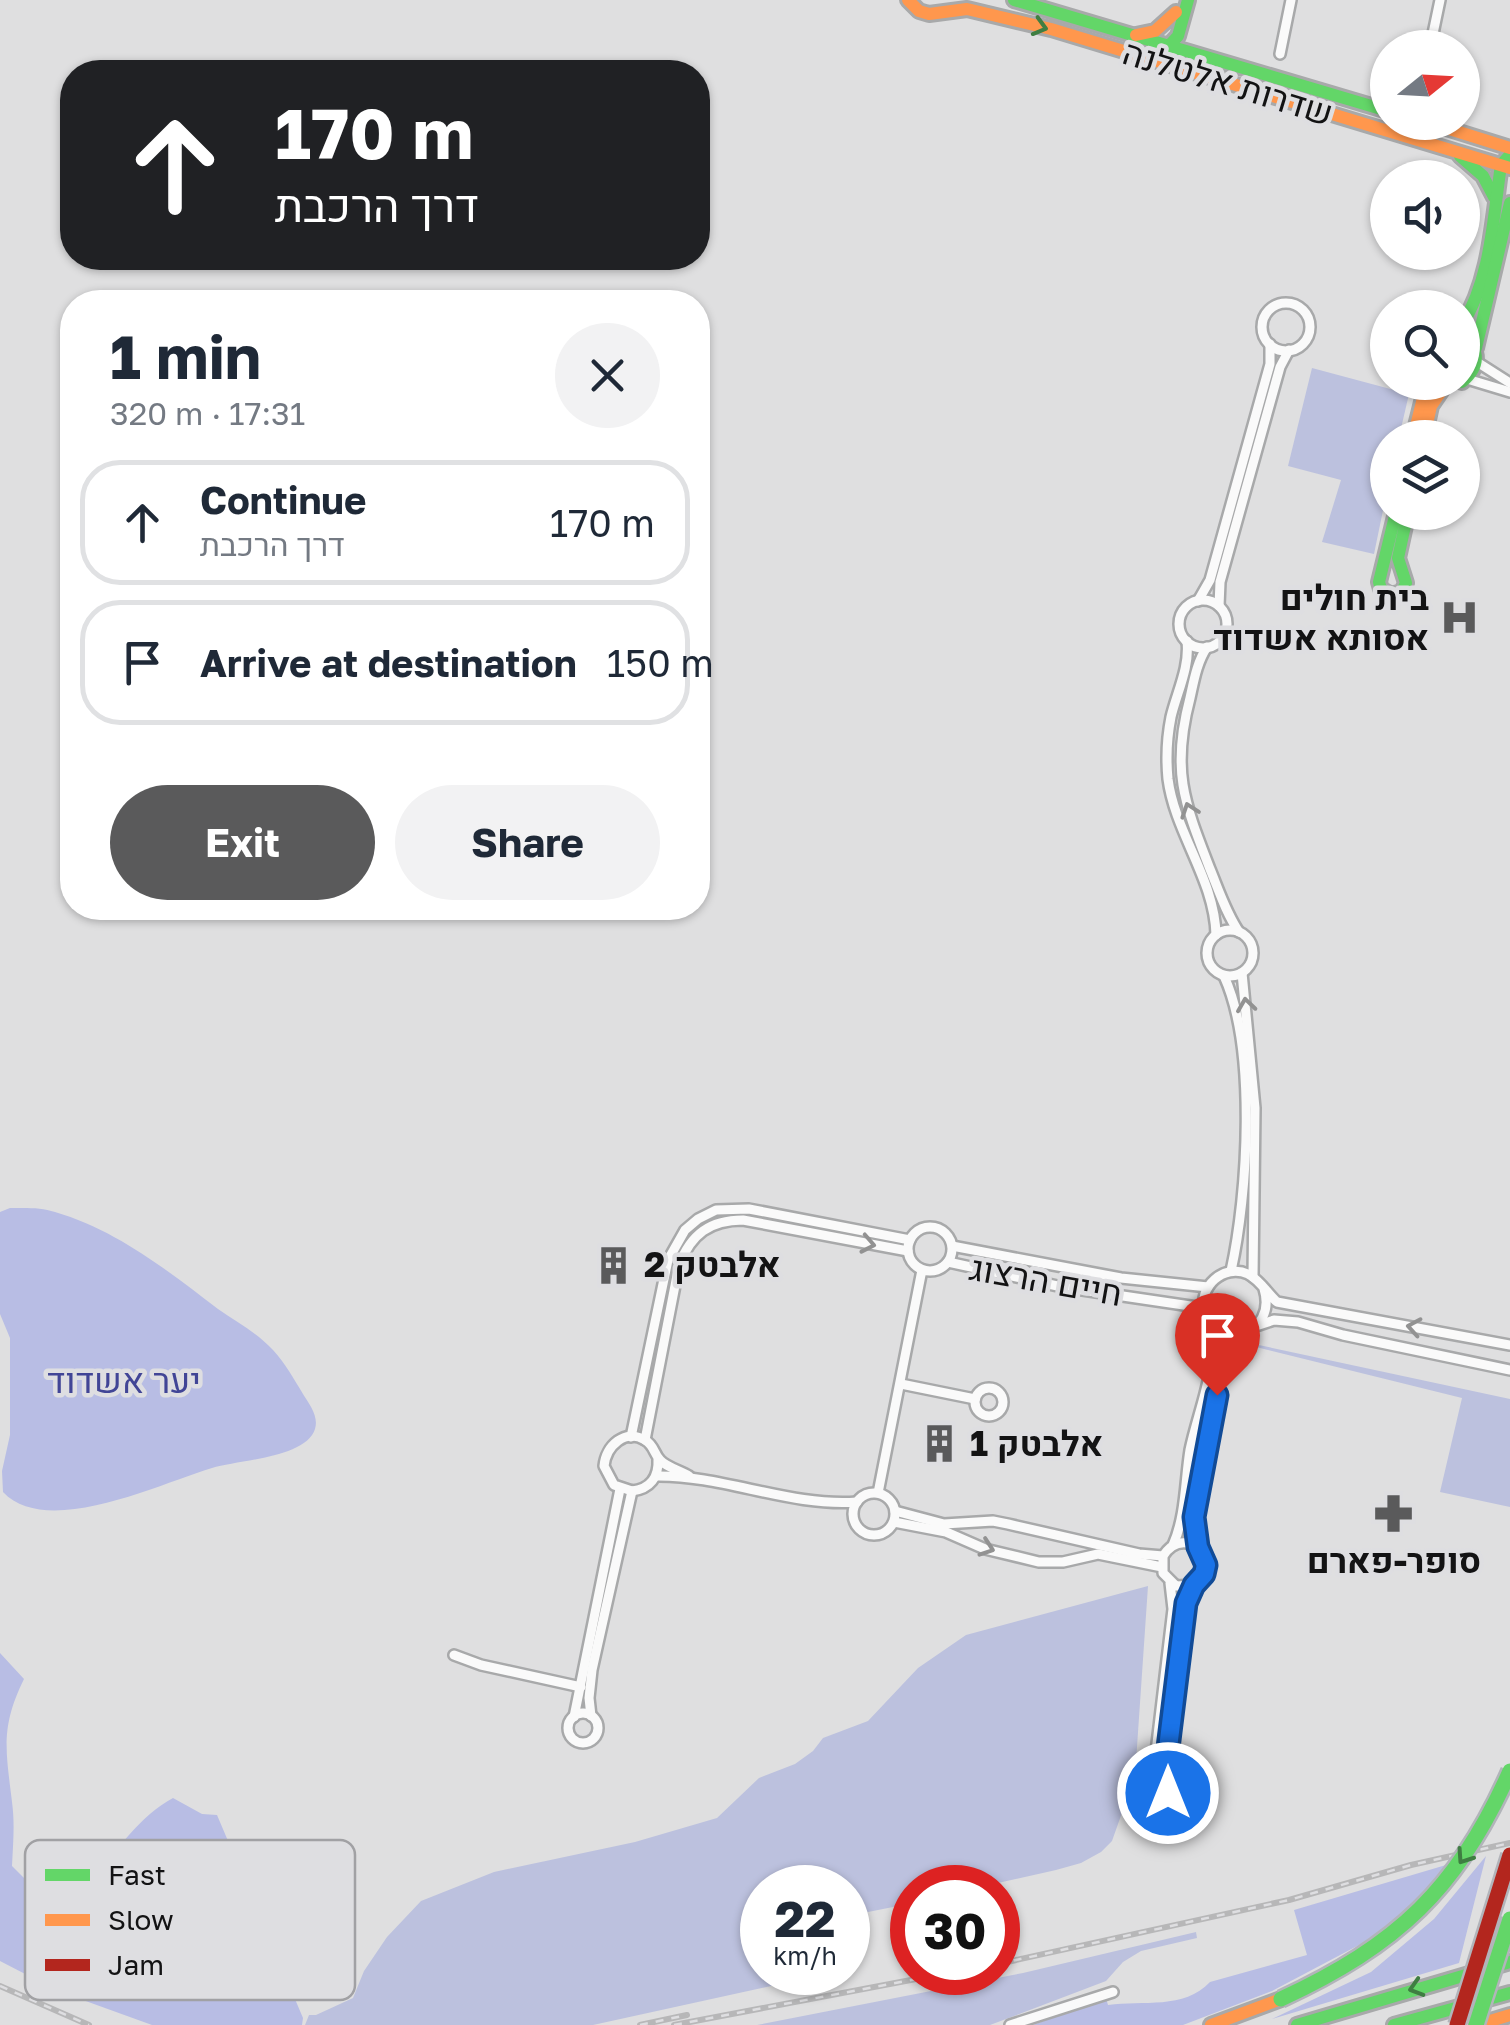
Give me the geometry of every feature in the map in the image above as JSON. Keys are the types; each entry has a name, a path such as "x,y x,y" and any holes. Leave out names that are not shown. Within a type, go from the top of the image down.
{"main road":[{"name":"שדרות אלטלנה","path":"908,0 924,13 951,6 986,12 1455,152 1508,159"},
{"name":"שדרות אלטלנה","path":"1014,0 1370,105"},
{"path":"1134,36 1155,31 1188,0"},
{"path":"1179,10 1170,46 1175,58 1191,72"},
{"path":"1179,10 1191,41 1215,58"},
{"path":"1134,54 1158,54 1170,46"},
{"path":"1466,140 1508,159 1506,205 1480,335"},
{"path":"1455,152 1483,176 1506,205"},
{"path":"1477,290 1506,205"},
{"path":"1392,530 1380,577 1381,589 1391,595 1402,592 1406,583 1398,558 1404,530"},
{"path":"1211,2025 1281,1999 1378,1949 1413,1919 1464,1858 1496,1806 1510,1771"},
{"path":"1457,2025 1510,1855"},
{"path":"1476,2025 1510,1920"},
{"path":"1297,2025 1510,1962"},
{"path":"1394,2025 1510,1993"},
{"path":"1476,2025 1510,2016"}],"street":[{"path":"1280,54 1291,0"},
{"path":"1434,30 1440,0"},
{"path":"1198,601 1210,580 1270,364 1270,344 1262,332 1264,317 1276,305 1293,304 1303,310 1310,327 1303,344 1289,350 1280,367 1219,588 1219,606"},
{"path":"1270,344 1289,350"},
{"path":"1480,358 1510,383"},
{"path":"1480,385 1510,392"},
{"path":"1216,934 1212,906 1168,780 1168,733 1187,658 1187,641 1180,626 1187,607 1198,601 1219,606 1226,616 1227,628 1222,638 1208,648 1197,669 1179,751 1180,778 1229,917 1253,952 1242,973 1224,976 1208,960 1209,943 1216,934 1239,932"},
{"path":"1187,641 1208,648"},
{"path":"1242,973 1255,1108 1253,1277"},
{"path":"1224,976 1234,1006 1245,1102 1242,1218 1231,1271"},
{"path":"645,1440 679,1264 701,1224 716,1210 749,1208 910,1240"},
{"path":"631,1436 668,1260 685,1230 701,1224 743,1220 908,1251"},
{"path":"937,1228 947,1234 952,1246 948,1262 936,1270 922,1270 912,1262 908,1251 918,1230 937,1228"},
{"name":"חיים הרצוג","path":"952,1246 1086,1272 1208,1287"},
{"name":"חיים הרצוג","path":"948,1262 1062,1286 1204,1308"},
{"path":"878,1494 922,1270"},
{"path":"1163,1561 1180,1528 1191,1449 1211,1359 1213,1341 1204,1308 1208,1287 1214,1280 1231,1271 1253,1277 1277,1302 1510,1345"},
{"path":"1258,1325 1267,1308 1264,1289"},
{"path":"1163,1561 1173,1601 1153,1777 1138,1812 1141,1825 1149,1833 1162,1836 1174,1832 1181,1822 1182,1809 1173,1796 1167,1756 1185,1607 1206,1565 1198,1547 1194,1517 1204,1452 1227,1354 1239,1334 1274,1320 1298,1322 1510,1370"},
{"path":"1210,1322 1218,1330 1239,1334"},
{"path":"901,1384 975,1399"},
{"path":"658,1459 656,1476 646,1487 620,1489 609,1480 605,1458 617,1440 631,1436 645,1440 658,1459 689,1476"},
{"path":"656,1476 689,1476 831,1504 857,1502"},
{"path":"620,1489 569,1730 573,1739 582,1743 591,1741 597,1733 589,1698 592,1670 632,1491"},
{"path":"831,1504 853,1517 859,1529 872,1535 885,1532 894,1516 889,1500 878,1494 866,1494 857,1502 853,1517"},
{"path":"894,1516 985,1549 1039,1562 1063,1562 1098,1554 1163,1561"},
{"path":"894,1516 944,1524 992,1521 1163,1561"},
{"path":"1173,1545 1186,1542 1198,1547"},
{"path":"1170,1582 1182,1587 1194,1585"},
{"path":"454,1655 480,1665 581,1687"},
{"path":"574,1717 591,1716"},
{"path":"1144,1799 1158,1792 1173,1796"},
{"path":"1010,2025 1113,1992"}],"shaded area":[{"path":"1312,368 1370,384 1370,400 1408,400 1403,420 1370,420 1370,530 1379,530 1374,554 1322,542 1341,480 1288,466"},
{"path":"1254,1344 1510,1399 1510,1507 1440,1492 1462,1398 1256,1347 1241,1357 1233,1372 1239,1355"},
{"path":"1148,1586 1135,1776 1112,1841 1081,1863 1020,1878 1020,1865 890,1865 890,1908 870,1912 870,1865 740,1865 740,1993 593,2025 305,2025 309,2015 355,2000 364,1971 387,1937 421,1901 494,1872 635,1842 717,1818 759,1778 795,1764 823,1738 868,1721 918,1668 966,1635"},
{"path":"1196,1932 1197,1938 1141,1951 1123,1962 1106,1981 990,2025 757,2025 910,1995 1020,1995 1023,1973"}],"green space":[{"name":"יער אשדוד","path":"10,1208 50,1210 100,1229 141,1253 254,1333 281,1360 315,1415 315,1429 309,1439 285,1452 212,1468 135,1495 75,1509 47,1510 23,1505 3,1492 2,1471 10,1435 10,1338 0,1314 0,1212"},
{"path":"0,1653 24,1679 11,1712 7,1740 12,1866 25,1879 25,1974 0,1961"},
{"path":"173,1798 202,1814 217,1815 228,1840 125,1840"},
{"path":"1486,1856 1459,1963 1272,2019 1371,1972 1434,1919"},
{"path":"1446,1865 1421,1899 1378,1935 1272,1991 1183,2025 1033,2025 1106,1998 1108,2005 1188,1997 1210,1982 1307,1955 1294,1910"},
{"path":"83,2000 295,2000 303,2018 302,2025 152,2025"}],"railway":[{"path":"1020,1959 1289,1900 1411,1865 1510,1843"},
{"path":"674,2025 890,1984"},
{"path":"0,1986 25,1997"},
{"path":"32,2000 89,2025"},
{"path":"640,2025 687,2015"}],"traffic: fast":[{"path":"1014,0 1370,106"},
{"path":"1164,51 1178,36 1188,0"},
{"path":"1478,290 1493,227 1501,165 1510,155"},
{"path":"1460,156 1483,176 1494,197"},
{"path":"1480,331 1510,203"},
{"path":"1392,530 1379,582 1381,589 1391,595 1402,592 1406,583 1398,558 1404,530"},
{"path":"1281,1999 1358,1957 1420,1909 1469,1849 1510,1771"},
{"path":"1476,2025 1510,1919"},
{"path":"1297,2025 1510,1962"},
{"path":"1394,2025 1510,1993"}],"traffic: slow":[{"path":"908,0 919,11 929,14 967,9 1051,29 1510,168"},
{"path":"1136,35 1155,31 1176,12"},
{"path":"1480,139 1510,148"},
{"path":"1418,420 1422,400"},
{"path":"1428,420 1435,400"},
{"path":"1211,2025 1281,1999"},
{"path":"1477,2025 1510,2015"}],"traffic: jam":[{"path":"1457,2025 1510,1855"}],"place":[{"name":"בית חולים אסותא אשדוד","path":"1459,618"},
{"name":"אלבטק 2","path":"614,1265"},
{"name":"אלבטק 1","path":"940,1444"},
{"name":"סופר-פארם","path":"1394,1514"}],"route":[{"path":"1168,1793 1173,1796 1167,1756 1185,1607 1206,1565 1198,1547 1194,1517 1217,1395"}]}
